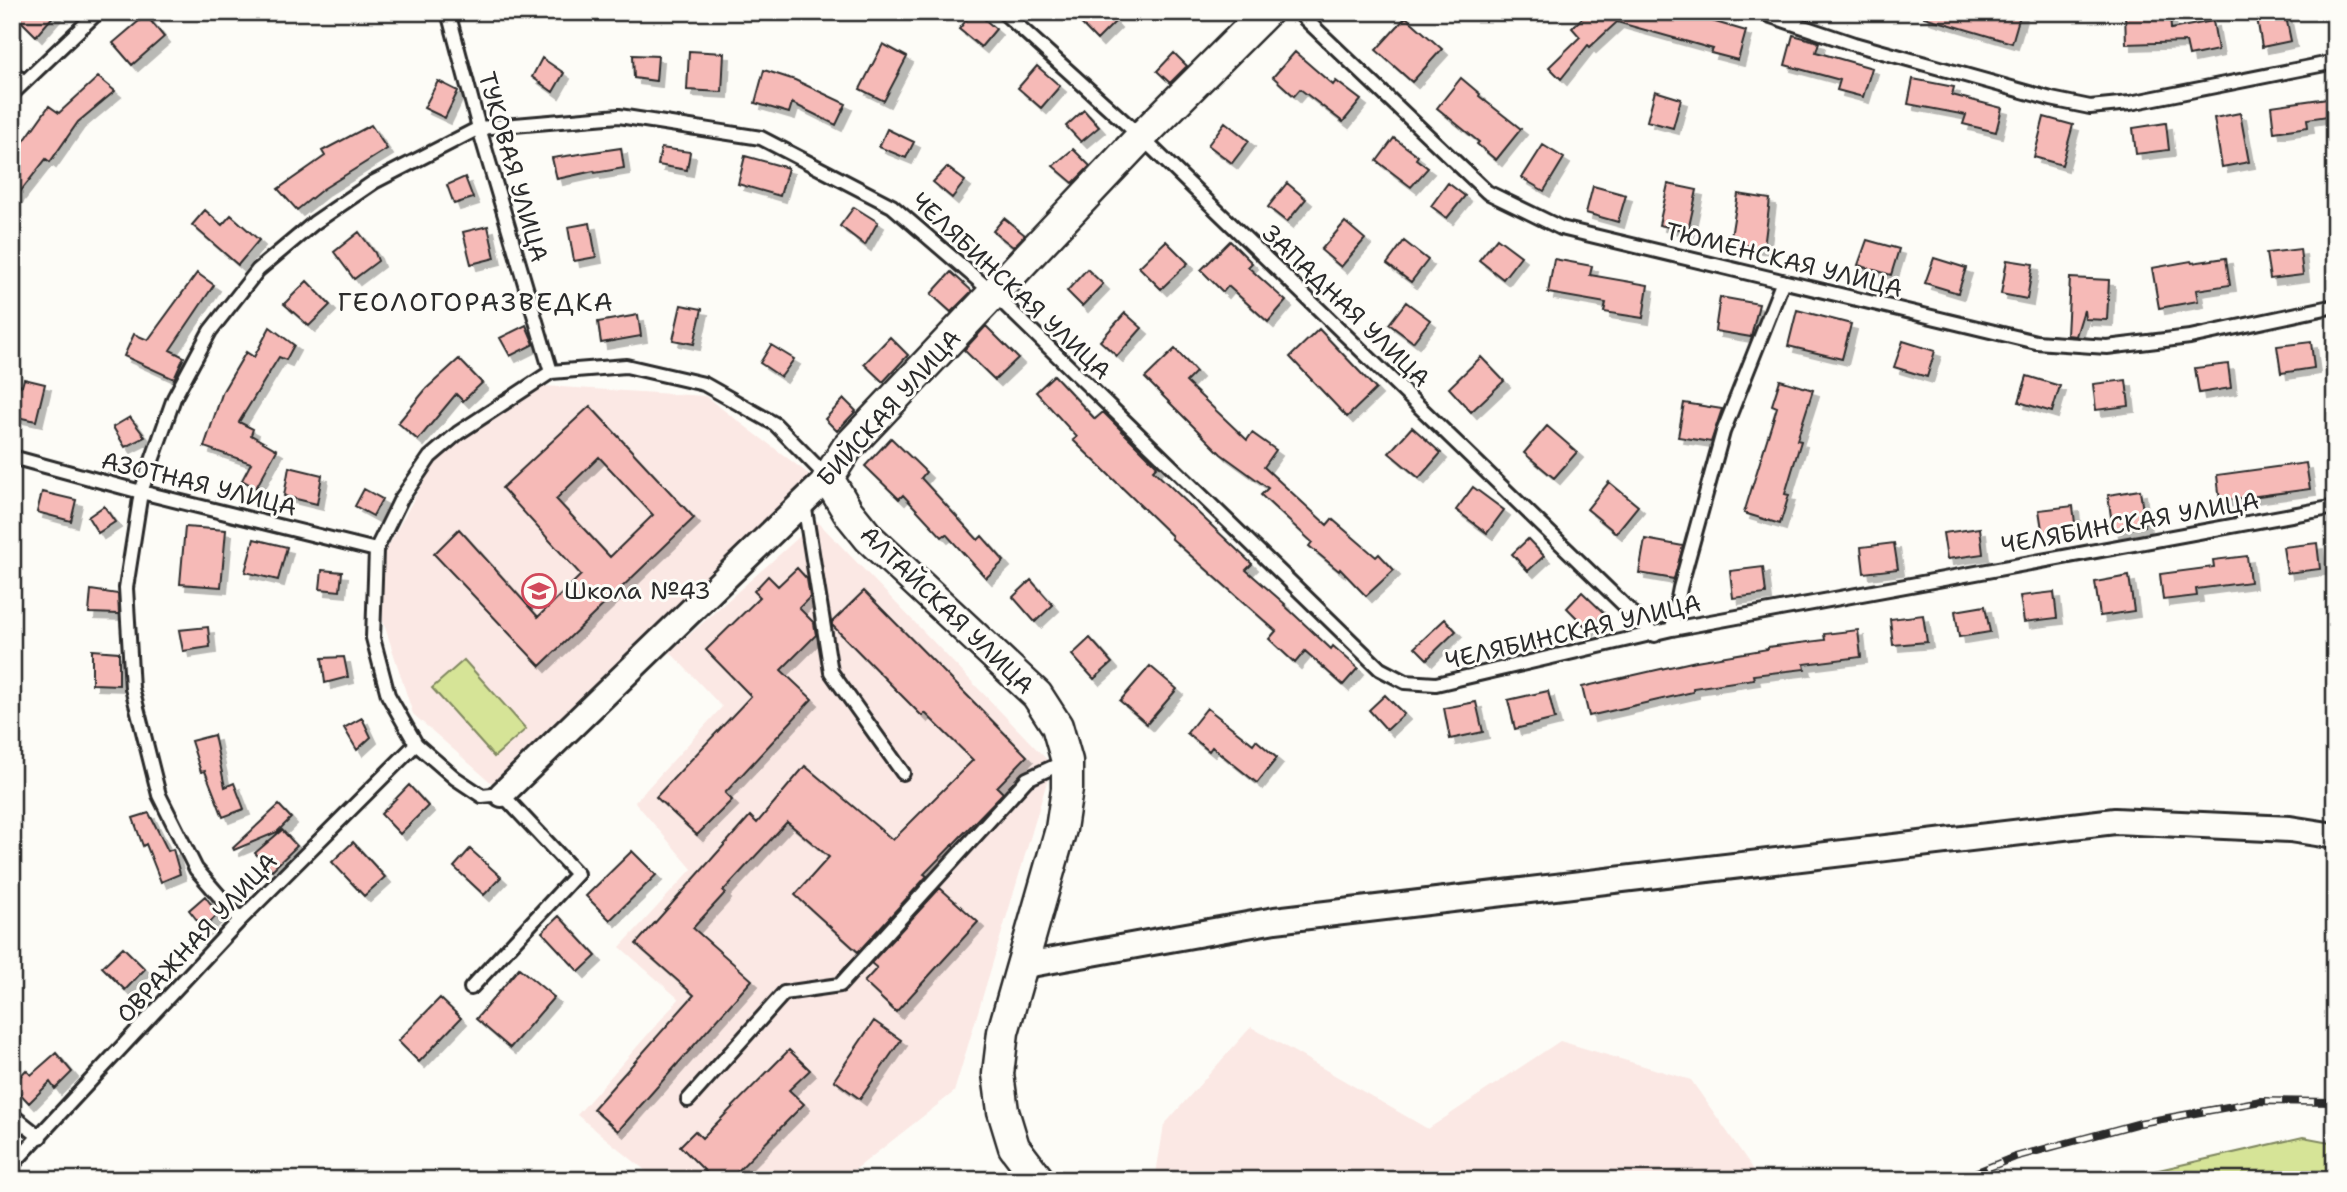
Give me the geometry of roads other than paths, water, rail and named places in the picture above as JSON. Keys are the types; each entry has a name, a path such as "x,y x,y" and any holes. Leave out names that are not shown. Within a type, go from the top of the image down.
{"street":[{"name":"БИЙСКАЯ УЛИЦА","path":"502,793 804,503 828,478 847,448 1141,136 1266,12"},
{"name":"АЛТАЙСКАЯ УЛИЦА","path":"828,478 848,512 869,538 1037,695 1057,726 1067,761 1068,789 1061,829 1003,1032 998,1074 1003,1111 1014,1147 1039,1180"},
{"path":"1020,966 1275,920 2115,821 2290,829 2335,836"}],"lane":[{"path":"12,94 98,12"},
{"name":"ТУКОВАЯ УЛИЦА","path":"448,12 479,128 551,372"},
{"name":"ЗАПАДНАЯ УЛИЦА","path":"1003,12 1141,136 1655,635"},
{"name":"ТЮМЕНСКАЯ УЛИЦА","path":"1298,12 1488,192 1561,228 2036,342 2107,346 2190,337 2335,306"},
{"path":"1759,12 1854,44 2050,99 2090,107 2130,103 2335,62"},
{"path":"12,71 23,82"},
{"name":"ЧЕЛЯБИНСКАЯ УЛИЦА","path":"240,920 196,869 159,794 132,688 126,588 141,492 174,398 210,331 258,270 314,223 374,182 479,128 619,116 761,138 892,206 993,293 1380,669 1405,682 1436,684 1672,629 2335,507"},
{"path":"1672,629 1723,432 1783,281"},
{"name":"АЛТАЙСКАЯ УЛИЦА","path":"502,793 482,796 455,778 416,744 388,695 373,638 376,550 401,499 430,457 458,433 551,372 626,366 704,384 775,424 828,478"},
{"name":"АЗОТНАЯ УЛИЦА","path":"12,457 376,550"},
{"path":"804,503 831,672 903,772"},
{"name":"ОВРАЖНАЯ УЛИЦА","path":"12,1166 240,920 416,744"},
{"path":"688,1100 784,993 840,985 1027,779 1067,761"},
{"path":"471,988 577,874 502,793"},
{"path":"12,1115 40,1137"}],"railway":[{"path":"1957,1180 2015,1157 2140,1123 2261,1101 2335,1102"}],"place":[{"name":"Школа №43","path":"539,591"}],"district":[{"name":"ГЕОЛОГОРАЗВЕДКА","path":"476,301"}]}
